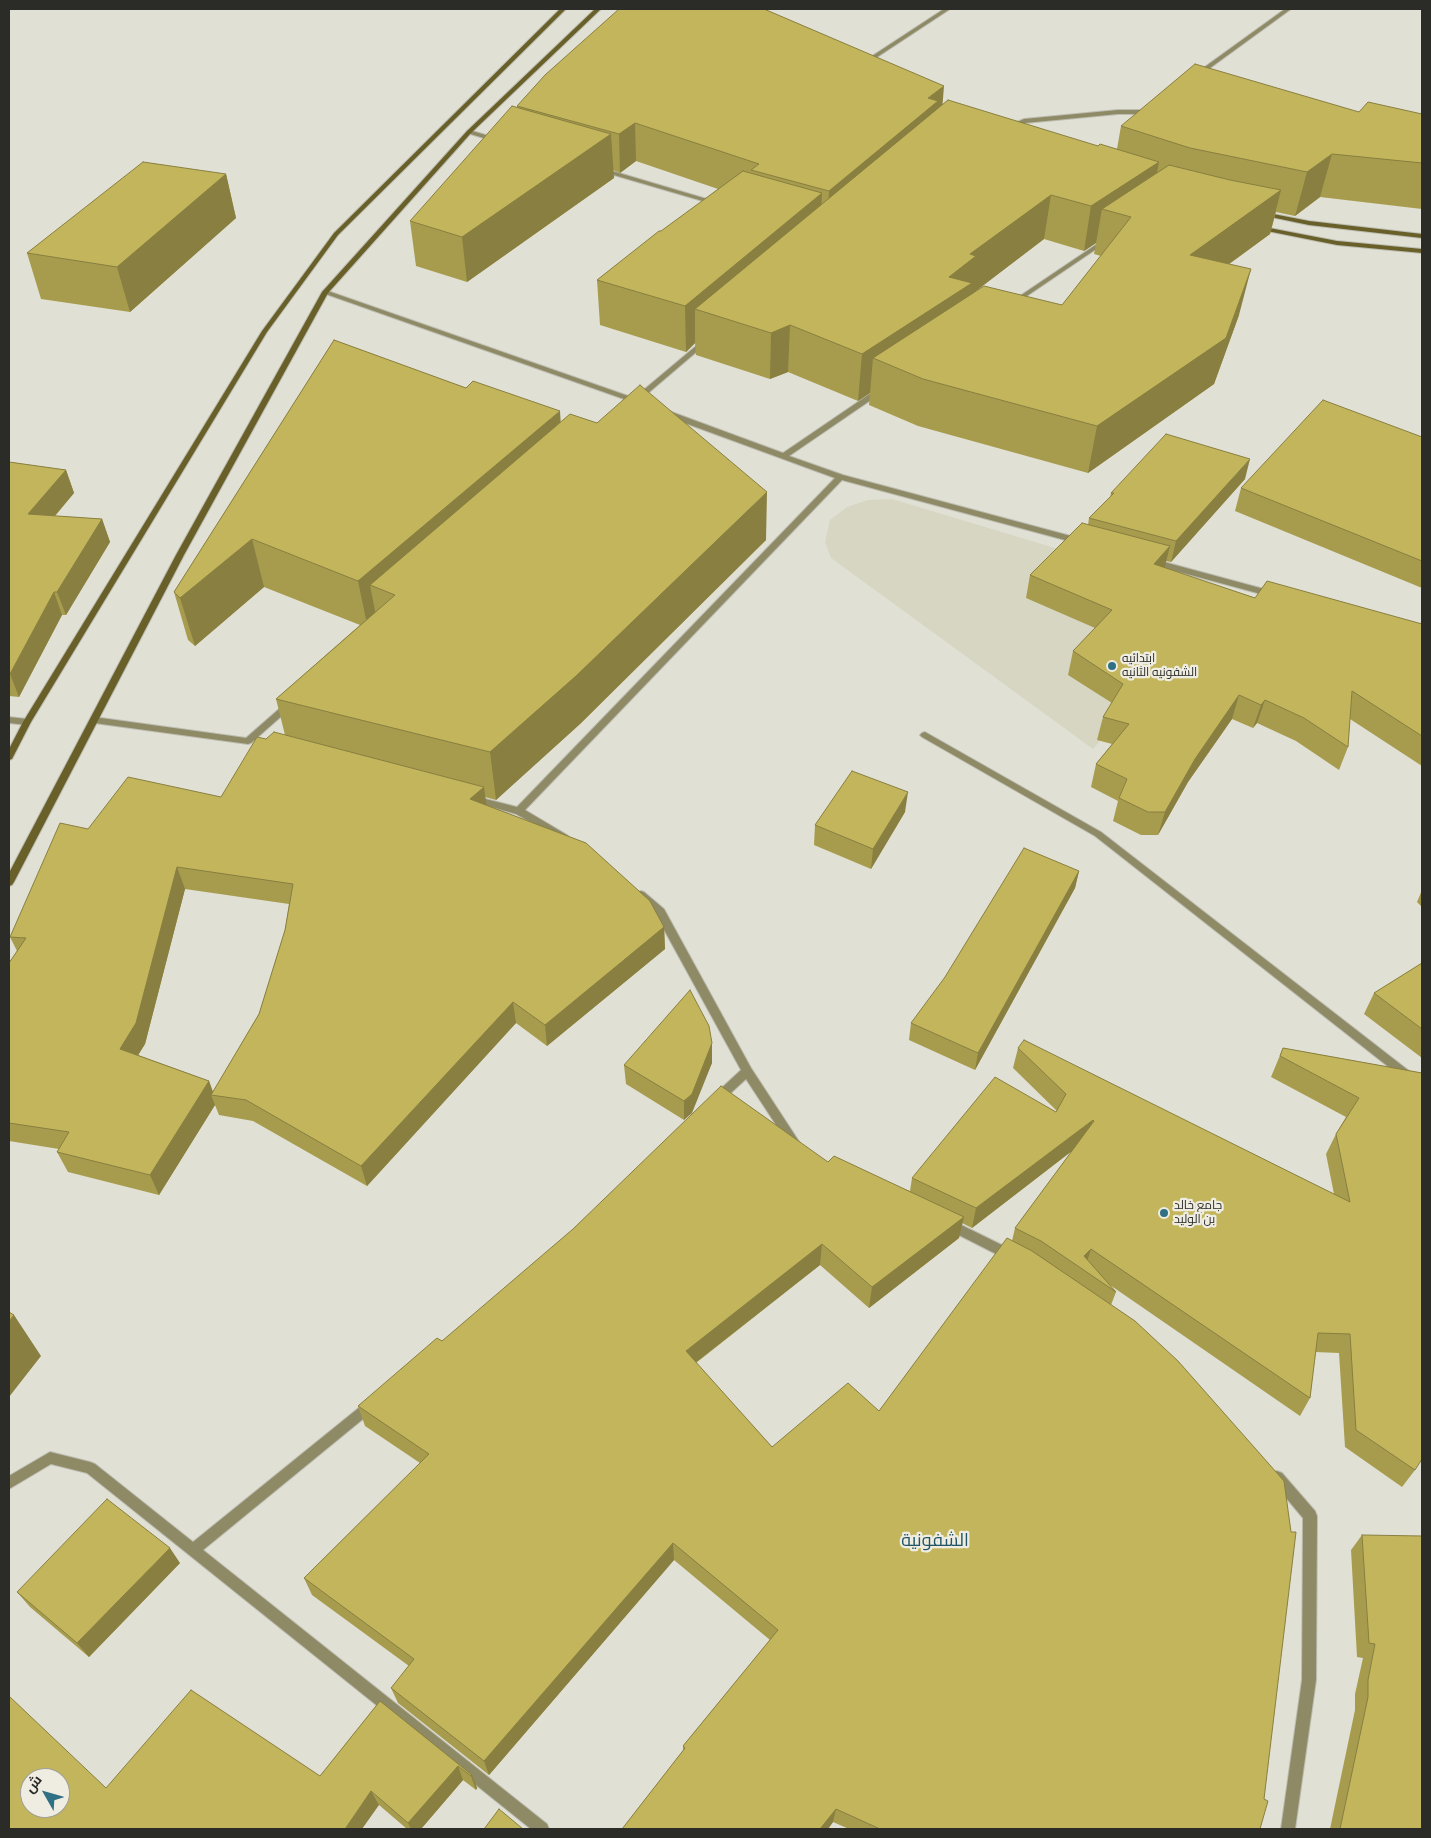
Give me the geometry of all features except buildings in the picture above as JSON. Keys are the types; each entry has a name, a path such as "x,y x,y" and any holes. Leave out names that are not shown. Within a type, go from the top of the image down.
{"street":[{"path":"9,757 27,722 264,332 336,234 563,9"},
{"path":"9,882 180,555 325,292 469,132 598,9"},
{"path":"854,70 947,9"},
{"path":"1194,77 1288,9"},
{"path":"1008,127 1024,121 1067,116 1147,112 1155,106"},
{"path":"469,132 507,143"},
{"path":"592,168 725,206"},
{"path":"1254,213 1310,223 1422,236"},
{"path":"1250,226 1338,243 1422,251"},
{"path":"1004,308 1110,238"},
{"path":"325,292 644,405"},
{"path":"628,408 710,338"},
{"path":"784,456 890,385"},
{"path":"654,408 840,476 1088,544"},
{"path":"519,811 840,476"},
{"path":"1145,560 1279,596"},
{"path":"94,720 252,742 300,695"},
{"path":"9,720 27,722"},
{"path":"924,735 1098,834 1422,1087"},
{"path":"463,797 519,811 578,844"},
{"path":"631,886 660,912 747,1071 802,1156"},
{"path":"710,1105 747,1071"},
{"path":"937,1218 1022,1261"},
{"path":"193,1550 377,1400"},
{"path":"9,1483 50,1458 90,1468 542,1829"},
{"path":"1270,1467 1310,1516 1309,1680 1288,1829"}],"shaded area":[{"path":"892,499 1228,600 1093,749 831,558 825,542 830,520 847,507 868,500"}],"place":[{"name":"ابتدائيه الشفونيه الثانيه","path":"1112,666"},
{"name":"جامع خالد بن الوليد","path":"1164,1213"}],"district":[{"name":"الشفونية","path":"935,1541"}]}
